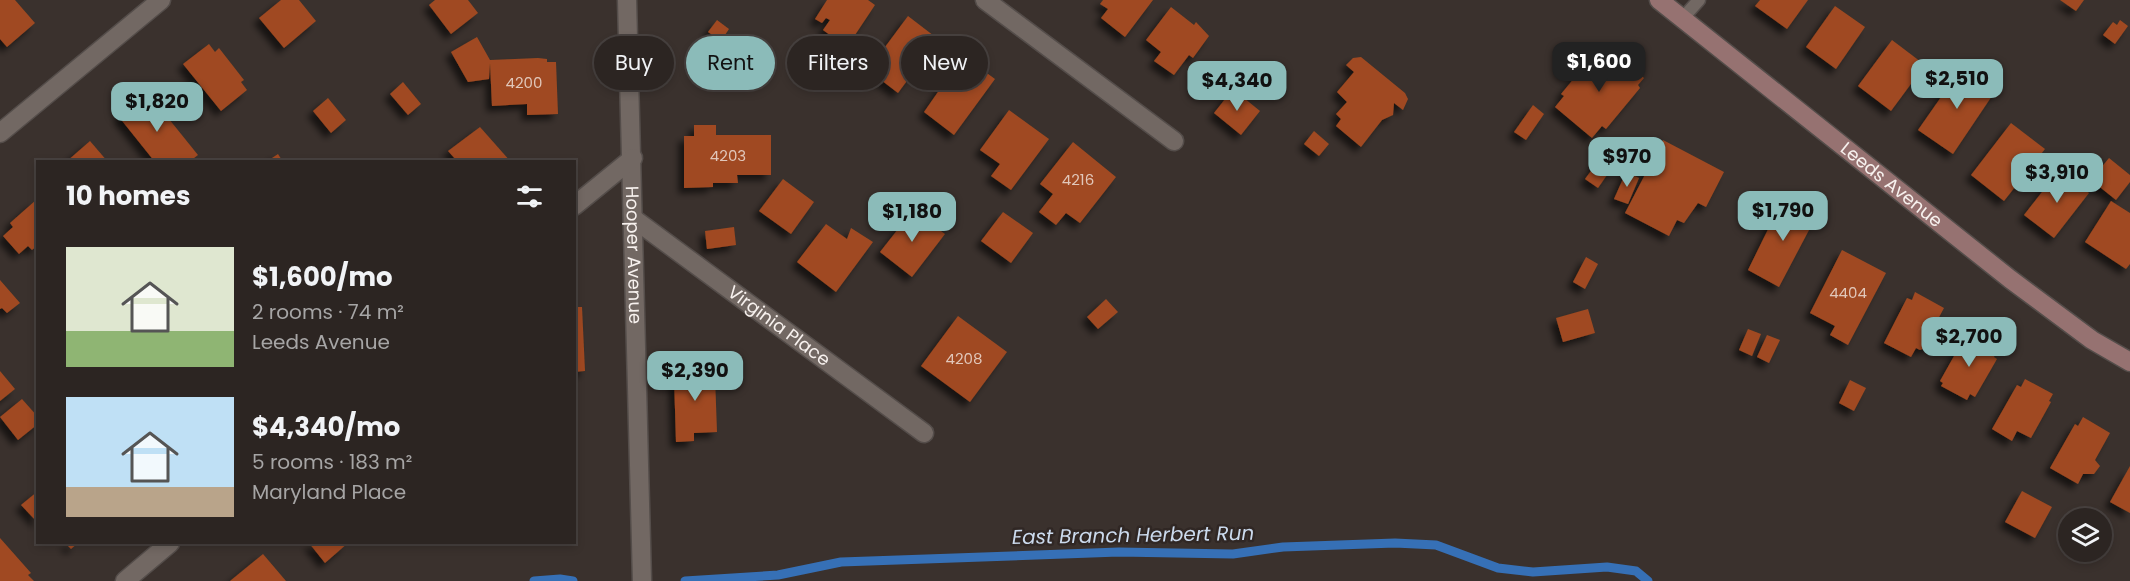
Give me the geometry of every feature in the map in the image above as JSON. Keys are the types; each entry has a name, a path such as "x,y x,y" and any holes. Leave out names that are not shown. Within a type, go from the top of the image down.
{"street":[{"path":"0,133 161,0"},
{"name":"Hooper Avenue","path":"627,0 633,158 642,581"},
{"path":"985,0 1174,141"},
{"name":"Leeds Avenue","path":"1659,0 2010,279 2092,340 2130,362"},
{"path":"576,204 633,158"},
{"name":"Virginia Place","path":"634,219 924,433"},
{"path":"124,581 169,544"}],"lane":[{"path":"1682,19 1699,0"}],"building":[{"path":"0,0 15,0 35,23 7,47 0,39"},
{"path":"281,0 299,0 316,21 284,48 259,18"},
{"path":"435,0 468,0 478,13 451,34 429,5"},
{"path":"827,0 868,0 875,5 854,36 847,34 846,36 831,36 823,30 830,20 826,18 822,23 815,19"},
{"path":"1103,0 1153,0 1125,37 1101,18 1108,9 1100,4"},
{"path":"1760,0 1808,0 1787,29 1755,6"},
{"path":"2060,0 2084,0 2076,11"},
{"path":"1835,6 1865,27 1836,69 1806,47"},
{"path":"1171,7 1194,25 1196,22 1209,36 1193,58 1189,55 1174,75 1154,61 1161,52 1146,40"},
{"path":"908,16 934,36 901,36 901,89 898,93 889,86 889,42"},
{"path":"717,20 729,29 724,36 714,36 708,32"},
{"path":"2120,20 2128,26 2115,44 2103,35 2113,22 2117,25"},
{"path":"477,37 490,60 538,58 547,59 547,62 556,62 558,114 527,115 527,104 492,106 490,63 489,79 468,82 451,52"},
{"path":"1892,40 1925,65 1891,111 1858,86"},
{"path":"209,44 215,52 219,48 244,80 241,82 247,90 221,111 183,64"},
{"path":"1607,46 1619,56 1613,64 1624,74 1630,66 1644,78 1638,85 1640,88 1606,129 1602,126 1592,138 1555,107 1564,96 1561,94 1595,53 1598,56"},
{"path":"1361,57 1405,93 1408,99 1403,110 1394,103 1393,115 1382,120 1361,147 1336,126 1341,119 1336,114 1347,102 1337,92 1354,72 1346,65 1353,58"},
{"path":"1962,67 1996,90 1953,154 1918,130"},
{"path":"988,74 995,79 988,89"},
{"path":"403,82 421,104 408,115 390,94"},
{"path":"1233,89 1260,111 1241,135 1214,113"},
{"path":"939,90 987,90 954,135 924,112"},
{"path":"148,93 198,155 192,160 153,160 119,117"},
{"path":"328,98 346,120 331,133 313,111"},
{"path":"1533,105 1544,114 1526,140 1514,132"},
{"path":"1009,110 1049,139 1011,190 991,176 1000,164 980,150"},
{"path":"2011,123 2045,149 2004,201 1971,175"},
{"path":"694,125 716,125 716,135 771,135 771,175 737,175 738,183 713,183 713,187 684,188 684,136 694,136"},
{"path":"480,127 509,160 456,160 448,151"},
{"path":"1314,131 1329,144 1319,156 1304,144"},
{"path":"1663,140 1724,172 1706,207 1698,203 1684,223 1677,220 1669,236 1625,213"},
{"path":"90,141 106,160 68,160"},
{"path":"1073,142 1116,177 1080,223 1066,213 1056,225 1039,212 1053,194 1040,184"},
{"path":"278,154 282,160 269,160"},
{"path":"1602,156 1614,165 1598,188 1585,179"},
{"path":"2109,158 2130,175 2130,182 2116,200 2091,180"},
{"path":"2059,170 2089,193 2054,238 2024,215"},
{"path":"1626,172 1639,178 1628,204 1614,199"},
{"path":"783,179 814,202 791,234 759,211"},
{"path":"1788,198 1818,213 1779,287 1748,270 1780,205 1783,207"},
{"path":"36,200 36,247 32,250 28,246 19,254 3,236 13,227 10,223"},
{"path":"2111,201 2130,213 2130,264 2126,269 2085,242"},
{"path":"913,210 945,234 912,277 880,252"},
{"path":"1003,212 1033,233 1011,263 981,241"},
{"path":"826,224 847,239 851,228 873,242 836,292 797,262"},
{"path":"734,227 736,245 707,249 705,231"},
{"path":"1842,250 1886,273 1848,345 1830,335 1835,326 1810,313"},
{"path":"1586,257 1598,264 1585,289 1573,282"},
{"path":"0,280 20,303 7,313 2,308 0,309"},
{"path":"1915,292 1944,308 1929,336 1932,341 1928,347 1920,350 1916,348 1911,357 1884,343 1907,298 1912,300"},
{"path":"1106,299 1118,312 1098,329 1087,317"},
{"path":"576,307 582,307 585,371 576,372"},
{"path":"1588,309 1595,333 1563,342 1556,318"},
{"path":"958,316 1007,352 970,402 921,366"},
{"path":"1748,329 1761,334 1752,356 1739,350"},
{"path":"1767,335 1780,340 1769,363 1757,357"},
{"path":"1971,335 1997,351 1994,357 1997,359 1975,397 1970,394 1967,400 1941,386 1943,383 1940,381 1963,340 1966,342"},
{"path":"712,365 713,376 715,376 717,432 694,433 694,441 676,442 674,377 677,377 677,367"},
{"path":"0,371 15,389 0,401"},
{"path":"2025,379 2053,394 2031,438 2017,431 2012,441 1992,429 2017,385 2021,387"},
{"path":"1850,380 1866,388 1854,411 1839,403"},
{"path":"22,399 36,415 36,426 18,440 0,417"},
{"path":"2083,417 2110,433 2095,460 2100,466 2094,474 2083,474 2078,484 2050,468 2075,424 2078,426"},
{"path":"2130,466 2130,513 2110,502"},
{"path":"2022,491 2052,507 2035,538 2005,522"},
{"path":"36,493 36,521 21,505"},
{"path":"0,538 31,573 28,575 34,581 0,581"},
{"path":"66,544 77,544 71,549"},
{"path":"310,544 347,544 325,563"},
{"path":"263,554 286,581 230,581"}],"waterway":[{"name":"East Branch Herbert Run","path":"685,581 778,575 841,562 1119,552 1233,554 1283,547 1395,543 1436,545 1498,568 1533,572 1607,567 1636,571 1648,581"},
{"name":"East Branch Herbert Run","path":"534,581 560,579 573,581"}]}
